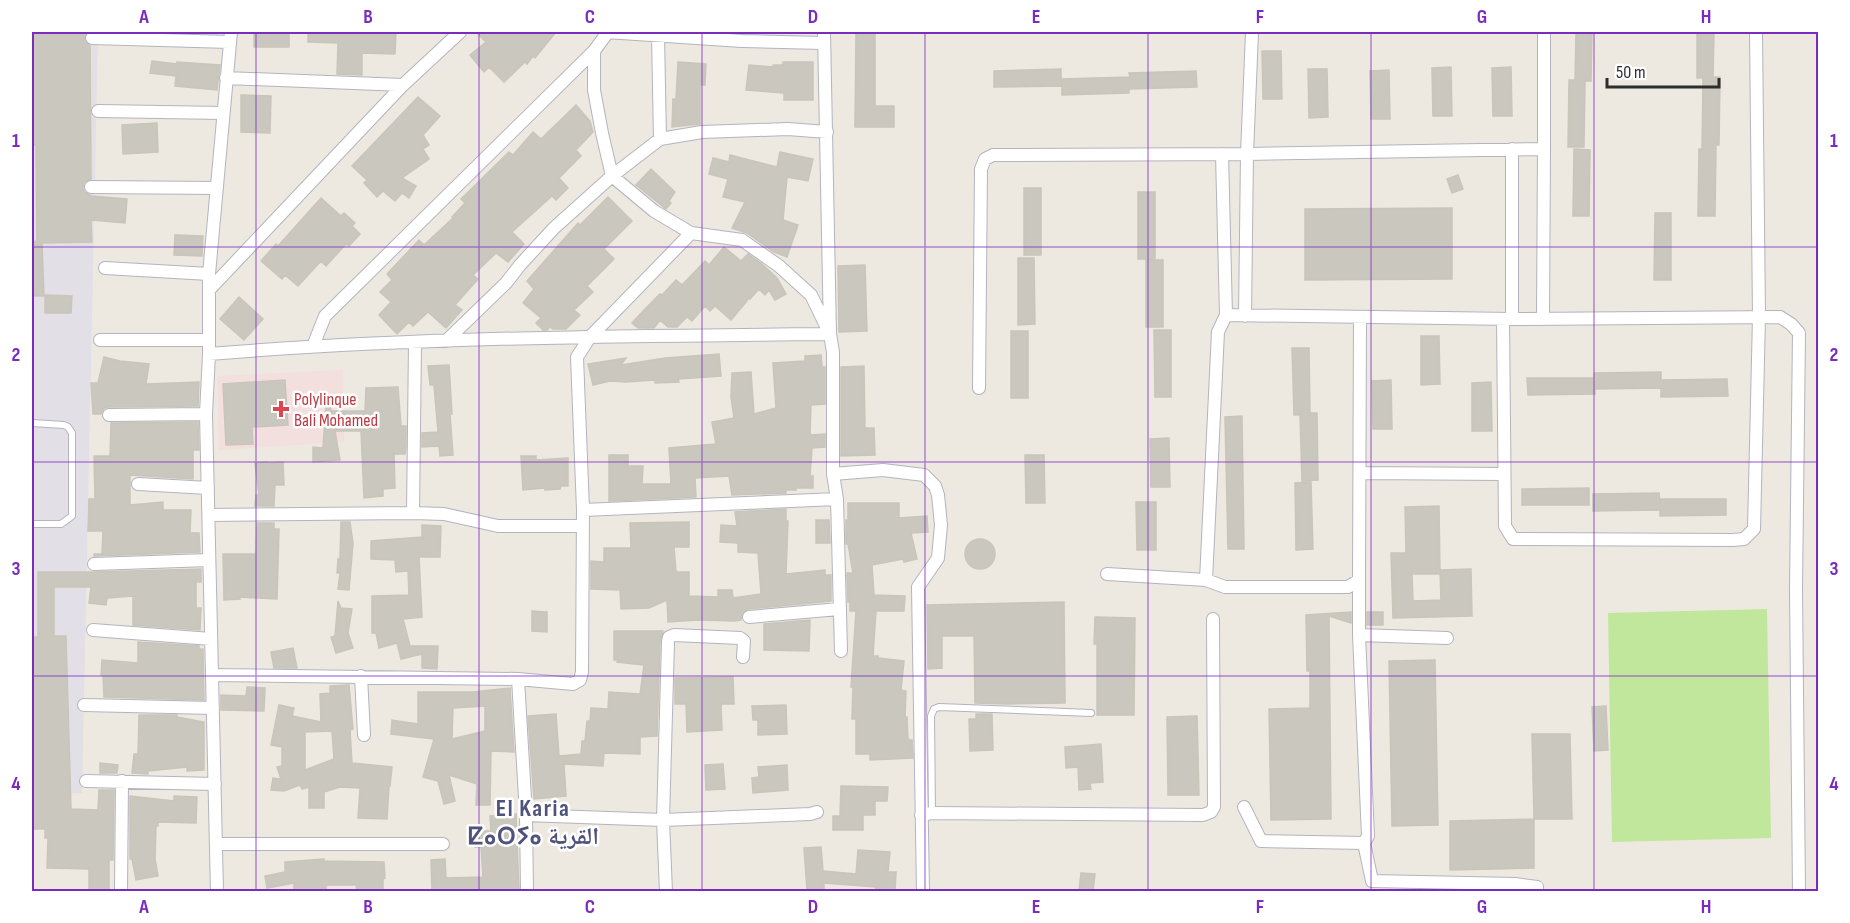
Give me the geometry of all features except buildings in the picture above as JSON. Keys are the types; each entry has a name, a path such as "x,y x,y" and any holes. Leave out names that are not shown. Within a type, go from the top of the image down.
{"street":[{"path":"209,290 403,85 460,32"},
{"path":"313,346 325,316 594,51 607,32 823,37 830,334 833,352 833,474 837,499 841,651"},
{"path":"1245,316 1247,154 1252,32"},
{"path":"1544,32 1544,319"},
{"path":"1512,149 1504,474 1505,526 1513,539 1744,539 1754,529 1755,516 1759,317 1756,32"},
{"path":"650,33 660,139"},
{"path":"92,38 230,37 209,274 206,414 217,891"},
{"path":"594,51 594,90 612,176 654,211 691,233 742,240 779,266 811,295 830,334"},
{"path":"226,78 403,85"},
{"path":"98,111 223,113"},
{"path":"446,341 506,283 519,265 554,228 612,176 660,139 713,131 788,129 827,132"},
{"path":"979,388 981,169 985,159 993,156 1544,149"},
{"path":"1206,580 1218,332 1226,315 1222,154"},
{"path":"91,187 217,188"},
{"path":"212,675 518,679 573,684 580,680 582,672 583,510 577,357 590,337 691,233"},
{"path":"105,268 209,274"},
{"path":"1226,315 1507,319 1780,317 1791,324 1799,333 1796,577 1799,891"},
{"path":"1360,318 1359,634 1368,836 1364,843 1372,881 1537,887 1537,891"},
{"path":"209,354 313,346 446,341 830,334"},
{"path":"100,340 208,340"},
{"path":"413,513 415,343"},
{"path":"109,415 206,414"},
{"path":"833,474 883,470 924,475 935,486 938,495 941,525 938,558 918,586 927,814 923,891"},
{"path":"1360,473 1504,474"},
{"path":"138,484 208,488"},
{"path":"583,510 837,499"},
{"path":"209,515 413,513 444,514 498,526 583,526"},
{"path":"94,564 209,560"},
{"path":"1107,574 1206,580 1226,587 1348,587 1359,580"},
{"path":"749,617 839,609"},
{"path":"927,814 1203,815 1211,812 1214,807 1213,619"},
{"path":"93,630 211,639"},
{"path":"1359,634 1448,638"},
{"path":"666,891 663,820 669,638 674,635 740,638 744,641 743,657"},
{"path":"361,676 364,735"},
{"path":"518,679 526,815 527,891"},
{"path":"84,705 213,708"},
{"path":"86,781 215,784"},
{"path":"121,891 122,781"},
{"path":"1244,807 1261,841 1364,843"},
{"path":"526,815 663,820 817,812"},
{"path":"216,844 443,844"}],"lane":[{"path":"32,423 64,425 69,427 72,433 72,516 61,524 32,524"},
{"path":"927,814 931,716 934,709 939,707 1091,713"}],"shaded area":[{"path":"32,32 98,32 82,793 32,795"},
{"name":"Polylinque Bali Mohamed","path":"343,370 344,442 219,450 217,376"}],"green space":[{"path":"1767,609 1771,838 1612,842 1608,613"}],"place":[{"name":"Polylinque Bali Mohamed","path":"281,409"}],"district":[{"name":"El Karia ⵇⴰⵔⵢⴰ القرية","path":"533,822"}]}
